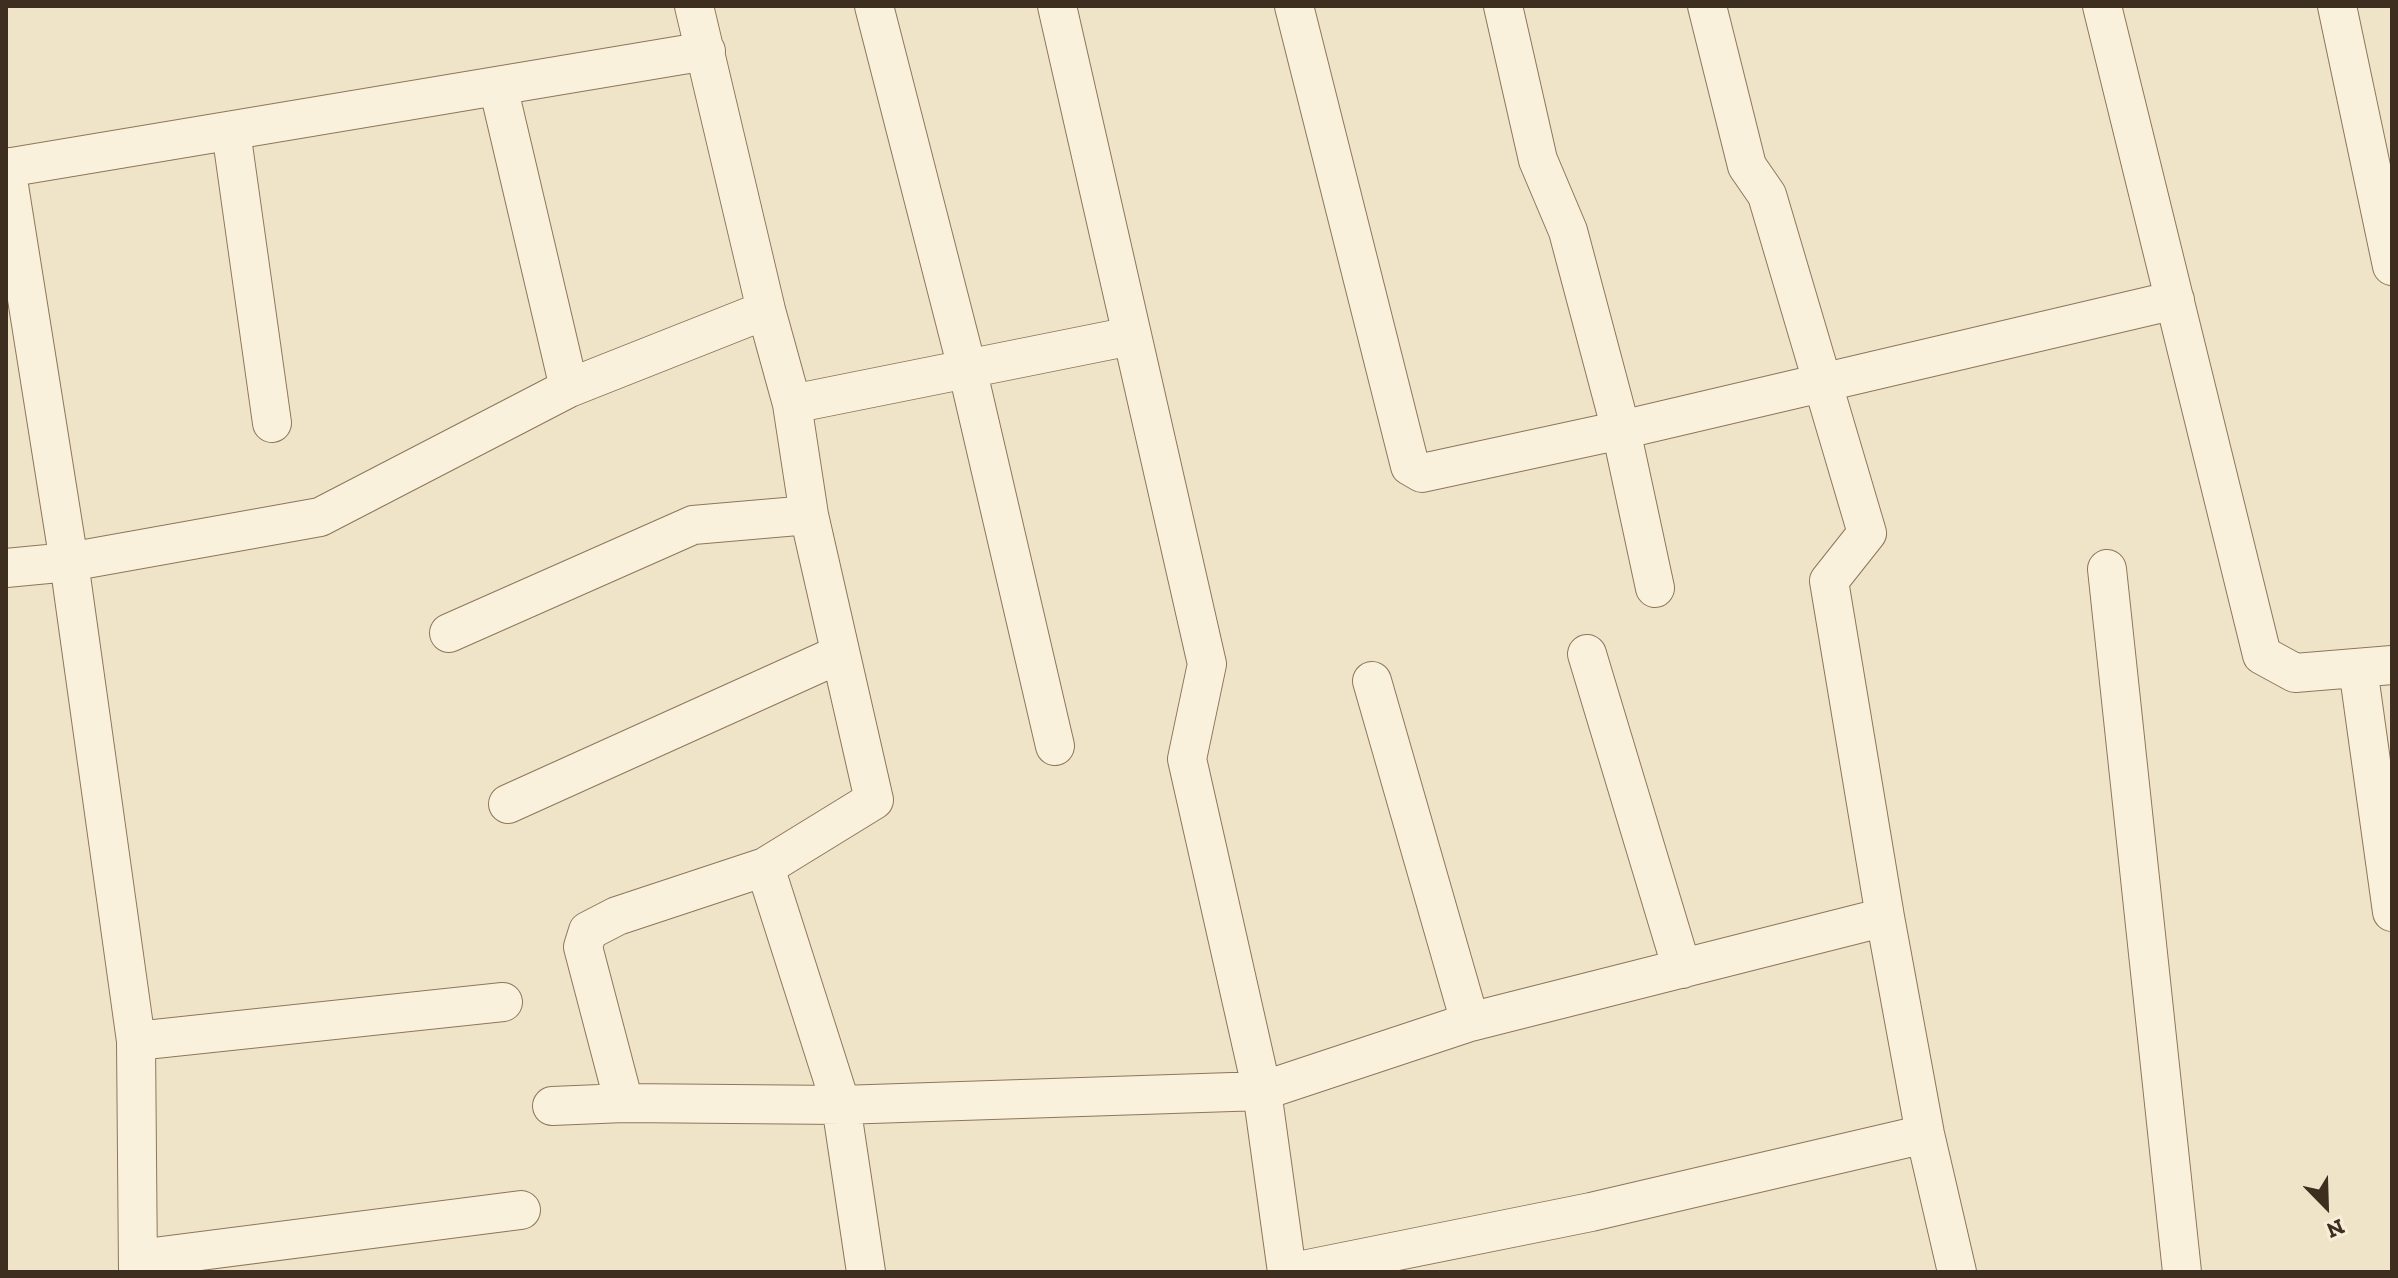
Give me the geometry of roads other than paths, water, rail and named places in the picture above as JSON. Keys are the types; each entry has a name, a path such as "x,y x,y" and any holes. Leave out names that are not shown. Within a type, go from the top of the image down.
{"street":[{"path":"624,1103 583,947 588,931 617,916 765,867 874,800 809,515 792,404 766,310 694,6"},
{"path":"874,6 967,368 1055,746"},
{"path":"1294,6 1410,466 1422,473 1621,430 2175,300"},
{"path":"1503,6 1538,160 1568,231 1621,430 1655,588"},
{"path":"1707,6 1747,166 1767,195 1867,533 1829,581 1925,1134 1957,1272"},
{"path":"2102,6 2262,655 2295,673 2375,667 2392,912"},
{"path":"2337,6 2392,266"},
{"path":"1068,8 1131,336 1207,664 1187,759 1262,1091 1287,1272"},
{"path":"521,1210 138,1266 136,1041 69,562 6,168 706,51"},
{"path":"498,86 569,388"},
{"path":"231,131 272,423"},
{"path":"6,568 69,562 320,517 569,388 766,310"},
{"path":"792,404 1131,336"},
{"path":"449,633 693,525 809,515"},
{"path":"2107,569 2182,1272"},
{"path":"508,804 840,654"},
{"path":"1587,654 1682,969"},
{"path":"1372,681 1470,1022"},
{"path":"765,867 841,1105 866,1272"},
{"path":"552,1106 624,1103 841,1105 1262,1091 1470,1022 1885,917"},
{"path":"136,1041 503,1002"},
{"path":"1293,1272 1591,1212 1925,1134"}]}
